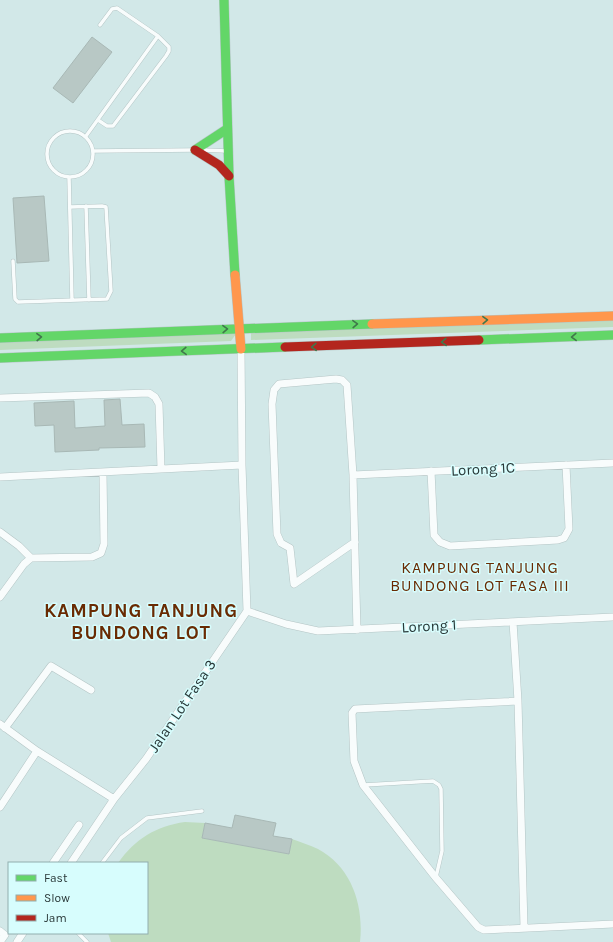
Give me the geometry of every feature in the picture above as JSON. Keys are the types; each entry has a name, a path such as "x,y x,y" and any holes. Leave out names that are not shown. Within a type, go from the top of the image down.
{"main road":[{"path":"224,0 228,176 236,311 240,328 241,349"},
{"path":"195,150 227,129"},
{"path":"195,150 220,165 228,176"},
{"path":"0,338 240,328 613,316"},
{"path":"0,358 613,335"}],"street":[{"path":"241,349 242,465 247,611"},
{"path":"355,542 294,584 290,548 281,543 277,534 272,404 276,386 279,384 336,379 344,382 348,389 353,475 355,542 357,630"},
{"path":"0,398 149,393 155,397 159,404 161,469"},
{"name":"Lorong 1C","path":"353,475 613,463"},
{"path":"0,477 242,465"},
{"path":"431,471 434,535 437,540 450,546 558,540 564,538 569,529 566,465"},
{"path":"0,597 24,564 31,558 92,557 101,553 104,544 103,472"},
{"path":"0,532 19,546 31,558"},
{"name":"Lorong 1","path":"247,611 286,624 318,631 613,617"},
{"name":"Jalan Lot Fasa 3","path":"72,862 114,799 146,759 247,611"},
{"path":"513,622 518,701 524,928"},
{"path":"91,690 52,666 3,726 37,751 114,799"},
{"path":"518,701 354,709 352,713 354,761 363,785 436,878 478,927 484,930 613,924"},
{"path":"0,807 37,751"},
{"path":"54,862 79,825"},
{"path":"0,942 5,931"}],"lane":[{"path":"98,120 109,127 115,124 169,51 169,47 158,36 117,8 112,9 100,25"},
{"path":"86,136 158,36"},
{"path":"76,130 86,136 94,151 91,165 80,175 69,177 60,175 51,167 47,155 49,143 63,131 76,130"},
{"path":"94,151 228,151"},
{"path":"69,177 72,300"},
{"path":"86,206 89,300"},
{"path":"13,261 15,297 18,302 107,299 111,291 106,208 102,206 70,207"},
{"path":"363,785 433,781 441,786 442,851 436,878"},
{"path":"103,862 121,838 147,818 202,811"},
{"path":"79,934 87,942"}],"green space":[{"path":"613,317 613,327 251,340 251,331"},
{"path":"238,331 231,341 0,350 0,339"},
{"path":"185,822 205,823 202,838 289,854 292,839 318,849 330,857 339,866 353,889 360,915 360,942 111,942 108,934 148,934 148,862 119,862 132,847 147,835 156,830"}],"building":[{"path":"92,37 112,52 73,103 53,88"},
{"path":"44,196 49,261 17,263 13,198"},
{"path":"120,399 122,425 144,424 145,447 99,448 99,450 55,452 54,425 35,426 34,403 74,401 75,428 105,426 104,400"},
{"path":"235,815 276,823 273,836 292,839 289,854 202,838 205,823 232,828"}],"traffic: fast":[{"path":"224,0 229,176 235,275"},
{"path":"195,150 227,129"},
{"path":"0,338 372,324"},
{"path":"479,340 613,335"},
{"path":"0,358 285,347"}],"traffic: slow":[{"path":"235,275 241,349"},
{"path":"372,324 613,316"}],"traffic: jam":[{"path":"195,150 219,165 229,176"},
{"path":"285,347 479,340"}],"district":[{"name":"KAMPUNG TANJUNG BUNDONG LOT FASA III","path":"480,576"},
{"name":"KAMPUNG TANJUNG BUNDONG LOT","path":"141,622"}]}
